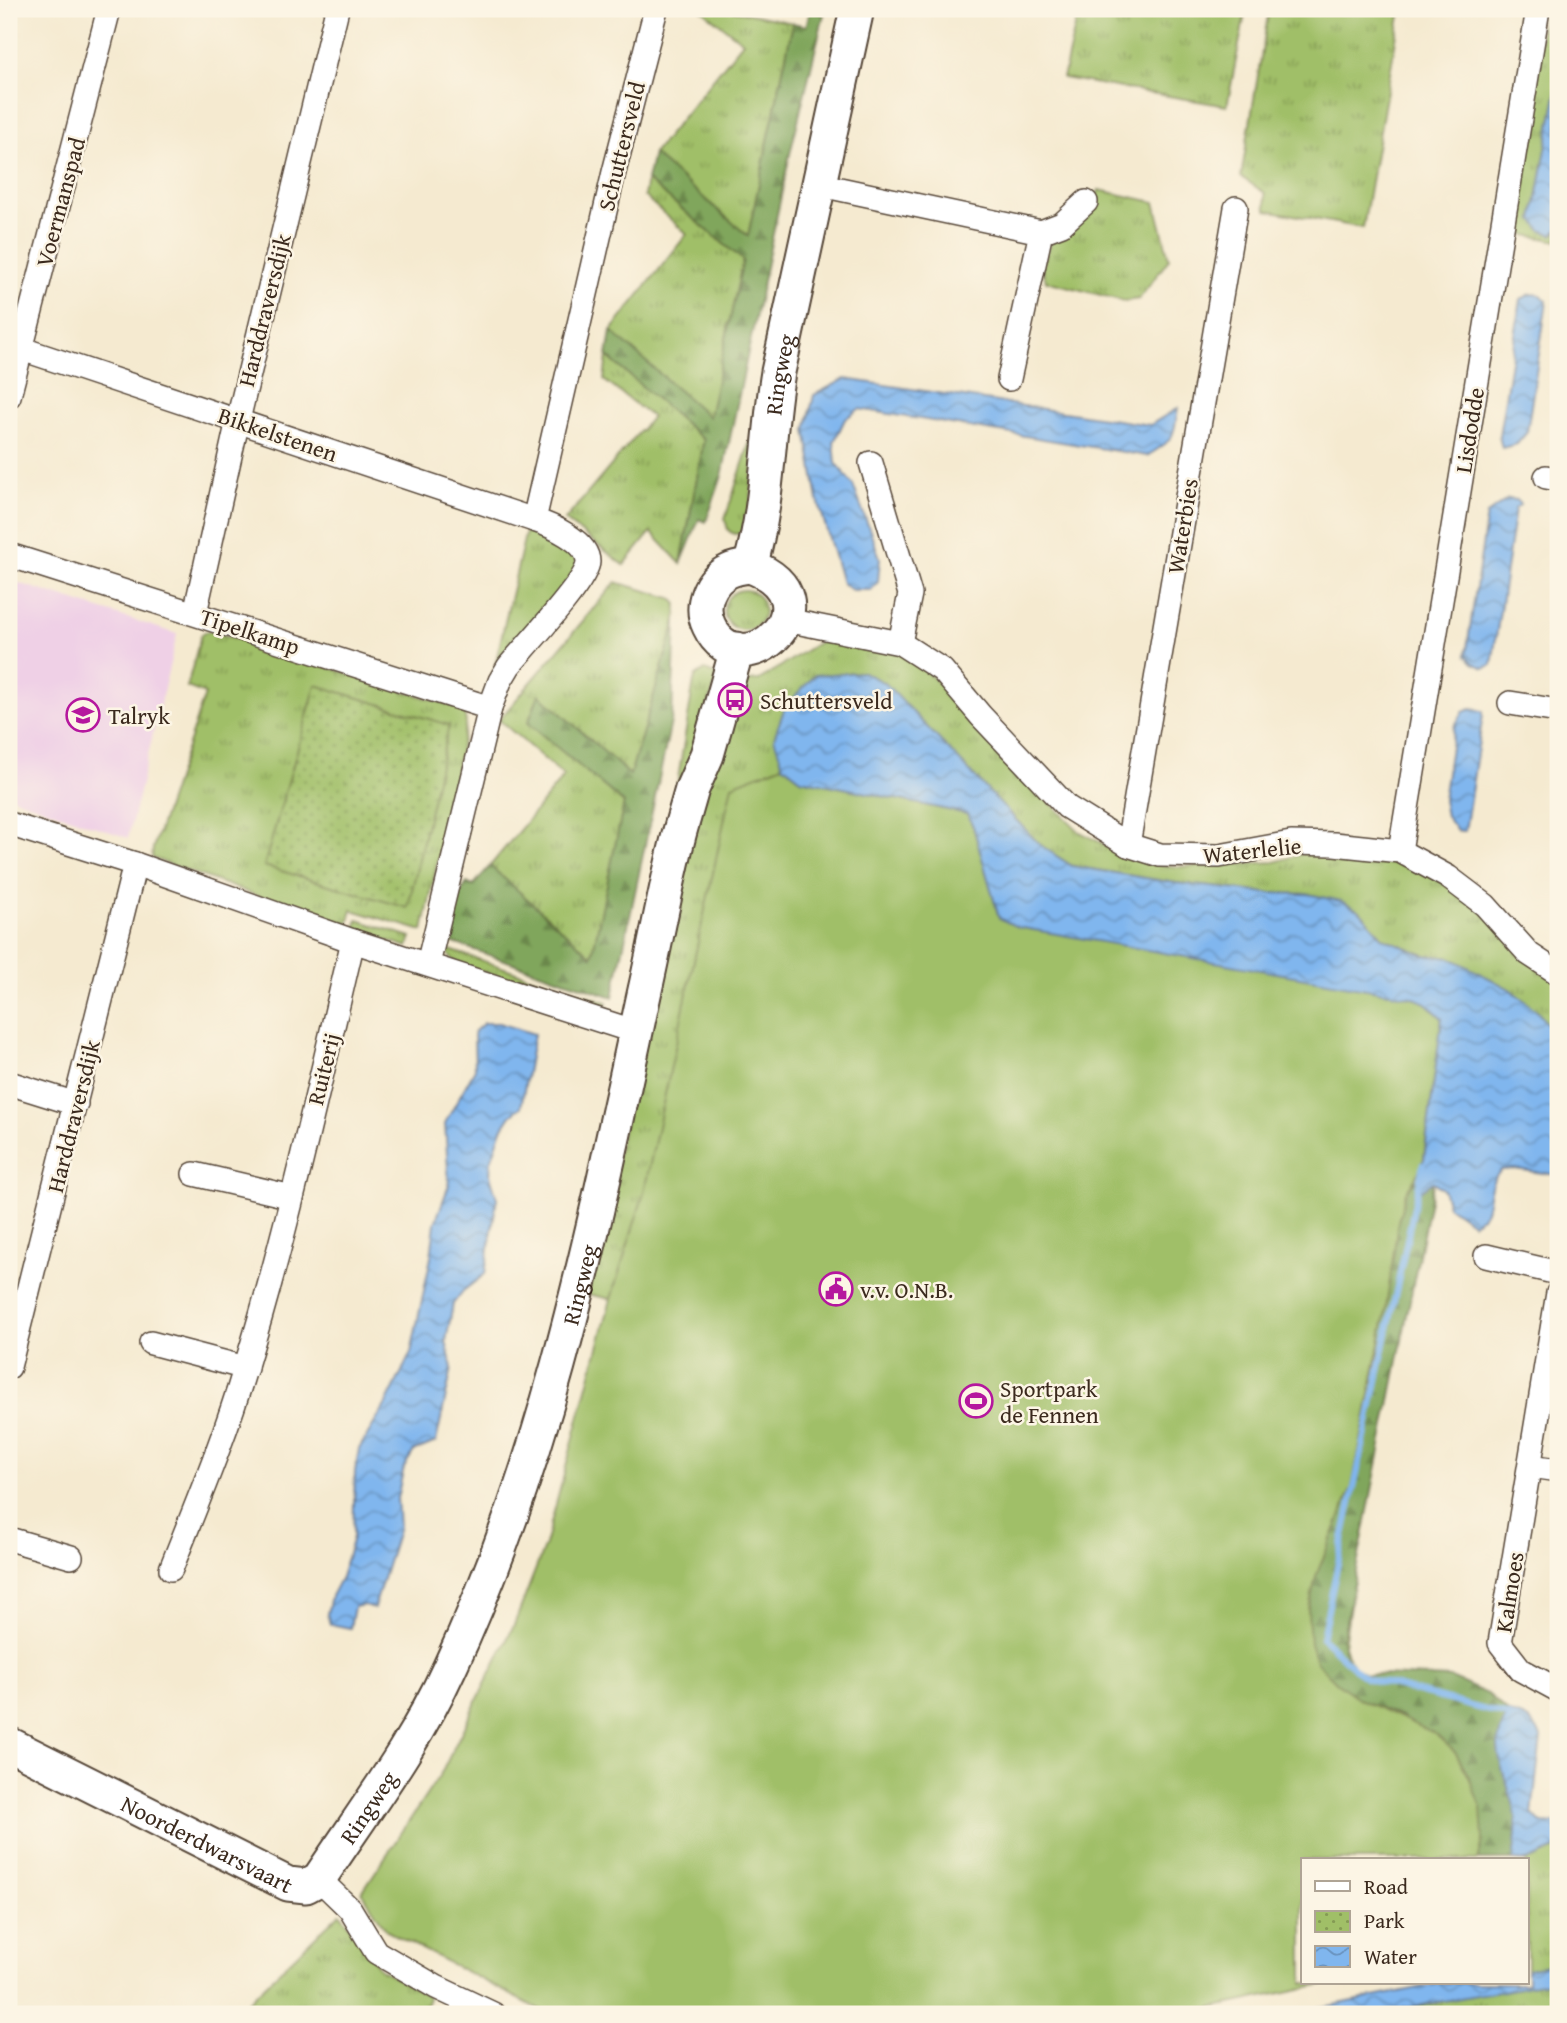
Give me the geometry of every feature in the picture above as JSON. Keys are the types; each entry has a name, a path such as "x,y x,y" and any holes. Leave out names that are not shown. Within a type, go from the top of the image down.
{"main road":[{"name":"Ringweg","path":"750,566 764,507 771,418 778,372 821,185 857,9"},
{"path":"750,566 764,571 784,592 788,608 786,620 779,634 771,642 757,649 737,649 722,643 710,629 705,605 708,593 719,577 729,571 750,566"},
{"name":"Ringweg","path":"319,1880 417,1729 449,1671 515,1508 575,1309 680,831 692,789 707,755 737,649"},
{"name":"Noorderdwarsvaart","path":"9,1744 288,1884 306,1886 319,1880"}],"street":[{"name":"Voermanspad","path":"9,396 109,9"},
{"name":"Harddraversdijk","path":"195,613 237,420 337,9"},
{"name":"Schuttersveld","path":"534,520 607,199 656,9"},
{"name":"Lisdodde","path":"1401,852 1538,9"},
{"path":"821,185 1041,232 1062,224 1086,202"},
{"name":"Waterbies","path":"1128,845 1236,208"},
{"path":"1009,379 1041,232"},
{"name":"Bikkelstenen","path":"22,349 534,520"},
{"path":"871,463 910,594 900,643"},
{"path":"428,964 490,708 500,681 509,666 580,581 588,562 587,555 575,541 557,529 534,520"},
{"name":"Tipelkamp","path":"9,555 490,708"},
{"name":"Waterlelie","path":"786,620 900,643 942,670 981,716 1067,807 1128,845 1160,855 1219,856 1291,843 1334,844 1401,852 1448,877 1485,905 1529,954 1558,973"},
{"path":"1510,703 1558,711"},
{"path":"9,824 135,864 353,941 636,1032"},
{"name":"Harddraversdijk","path":"9,1367 13,1340 76,1104 135,864"},
{"name":"Ruiterij","path":"172,1569 246,1368 292,1197 353,941"},
{"path":"9,1083 76,1104"},
{"path":"194,1174 292,1197"},
{"path":"1486,1256 1558,1273"},
{"name":"Kalmoes","path":"1558,1293 1500,1643 1521,1670 1558,1690"},
{"path":"151,1343 246,1368"},
{"path":"1530,1466 1558,1470"},
{"path":"9,1539 71,1557"},
{"name":"Noorderdwarsvaart","path":"319,1880 350,1909 376,1952 436,1987 493,2014"}],"shaded area":[{"name":"Talryk","path":"9,580 177,634 128,838 9,796"}],"green space":[{"path":"701,9 727,9 793,23 748,236 653,154 743,42"},
{"path":"1079,9 1246,9 1227,106 1063,78"},
{"path":"1269,9 1401,10 1363,228 1266,210 1265,193 1241,177"},
{"path":"1545,9 1558,9 1558,84 1533,220 1553,235 1558,229 1558,241 1509,232"},
{"path":"810,11 824,14 789,158 722,476 706,522 699,519 681,564 704,440 607,356 611,331 709,417 743,260 647,180 653,154 748,236 793,23 806,26"},
{"path":"647,180 743,260 709,418 611,331 687,234 644,196"},
{"path":"1099,190 1155,202 1169,259 1139,299 1124,301 1046,281 1042,267 1053,237 1087,215"},
{"path":"607,356 704,440 681,564 651,532 624,565 565,520 652,417 604,380"},
{"path":"756,423 749,526 734,534 728,530 725,519"},
{"path":"527,526 553,535 576,555 577,563 574,572 493,674"},
{"path":"616,582 671,598 677,604 676,621 630,775 539,695 528,723 624,803 592,957 490,866 564,776 499,720"},
{"path":"744,590 752,591 758,596 763,602 763,618 758,624 752,629 744,630 736,629 730,624 725,618 724,610 725,602 730,596 736,591"},
{"path":"676,621 672,717 613,997 445,940 459,896 467,883 473,886 490,866 592,956 624,803 528,723 539,694 630,775"},
{"path":"211,631 459,708 464,713 466,722 423,931 352,910 347,928 152,858 153,848 205,694 187,687 201,635"},
{"path":"824,639 908,654 941,685 1000,753 1080,832 1132,859 1177,867 1275,862 1312,851 1389,855 1438,873 1558,977 1558,1031 1549,1026 1536,1010 1451,958 1425,955 1383,938 1360,911 1308,894 1267,893 1176,883 1072,866 1040,845 885,683 863,672 815,675 973,826 1442,1018 1420,1191 1409,1201 1344,1646 1354,1665 1373,1678 1365,1678 666,1159 611,1299 587,1294 684,847 741,682 759,680"},
{"path":"705,670 715,674 717,679 673,809 694,681 696,676"},
{"path":"316,685 449,725 408,908 264,866"},
{"name":"Sportpark de Fennen","path":"783,765 801,779 967,814 973,826 999,917 1413,997 1426,1003 1442,1018 1423,1165 1406,1192 1398,1221 1385,1316 1352,1487 1316,1576 1308,1612 1310,1644 1317,1663 1337,1683 1361,1700 1434,1733 1456,1753 1481,1808 1483,1840 1478,1858 1301,1858 1301,1984 1323,1984 1183,2014 548,2014 387,1931 362,1892 443,1770 514,1625 545,1545 611,1299 643,1196 732,785"},
{"path":"740,795 1329,1545 1352,1487 1369,1419 1398,1221 1406,1192 1415,1180 1428,1179 1433,1185 1342,1641 1347,1660 1362,1674 1451,1678 1488,1694 1513,1717 1520,1858 1478,1858 1483,1840 1402,1717 1361,1700 1337,1683 1317,1663"},
{"path":"358,920 411,937 408,947 354,930"},
{"path":"444,948 607,1002 604,1014 460,964 452,959"},
{"path":"1558,1848 1558,2014 1294,2014 1528,1984 1528,1861"},
{"path":"340,1913 380,1969 428,1996 425,2014 235,2014"}],"water":[{"path":"1558,84 1558,229 1553,235 1541,230 1533,220"},
{"path":"1531,294 1541,295 1547,301 1527,432 1517,444 1502,448 1499,436 1521,299"},
{"path":"845,379 1150,425 1178,408 1175,426 1168,442 1147,456 859,409 845,419 834,442 836,463 853,485 880,558 878,582 871,590 852,590 842,583 818,500 806,430 814,395"},
{"path":"1508,499 1517,500 1520,505 1515,509 1492,665 1484,668 1473,663 1466,655 1487,514"},
{"path":"863,672 885,683 1040,845 1072,866 1176,883 1267,893 1308,894 1341,901 1360,911 1383,938 1424,955 1451,958 1510,989 1536,1010 1549,1026 1558,1031 1558,1175 1514,1169 1501,1170 1490,1190 1486,1210 1473,1223 1448,1206 1443,1189 1433,1182 1420,1191 1442,1018 1426,1003 1412,997 1017,927 999,918 973,826 967,814 801,779 783,765 774,738 785,707 815,675"},
{"path":"1471,709 1483,711 1483,715 1465,831 1457,831 1446,816 1443,800 1454,727 1463,712"},
{"path":"484,1023 499,1023 534,1034 521,1107 511,1115 502,1129 491,1161 490,1175 497,1198 485,1274 463,1291 453,1304 446,1341 452,1368 436,1442 414,1451 404,1467 397,1498 399,1527 374,1608 364,1605 354,1607 350,1628 330,1624 327,1614 331,1596 341,1577 353,1537 355,1471 359,1449 386,1404 411,1353 431,1257 435,1223 449,1185 445,1123 475,1069 474,1032"},
{"path":"1509,1713 1529,1721 1536,1728 1541,1738 1532,1814 1542,1823 1558,1824 1558,1848 1528,1861 1528,1858 1513,1858 1516,1817 1498,1750 1502,1726"},
{"path":"1558,1963 1558,1980 1374,2014 1289,2014 1438,1984 1528,1984 1528,1969"}],"waterway":[{"path":"1423,1165 1322,1638 1365,1678 1512,1717"}],"place":[{"name":"Schuttersveld","path":"735,700"},
{"name":"Talryk","path":"83,715"},
{"name":"v.v. O.N.B.","path":"836,1289"},
{"name":"Sportpark de Fennen","path":"976,1401"}]}
